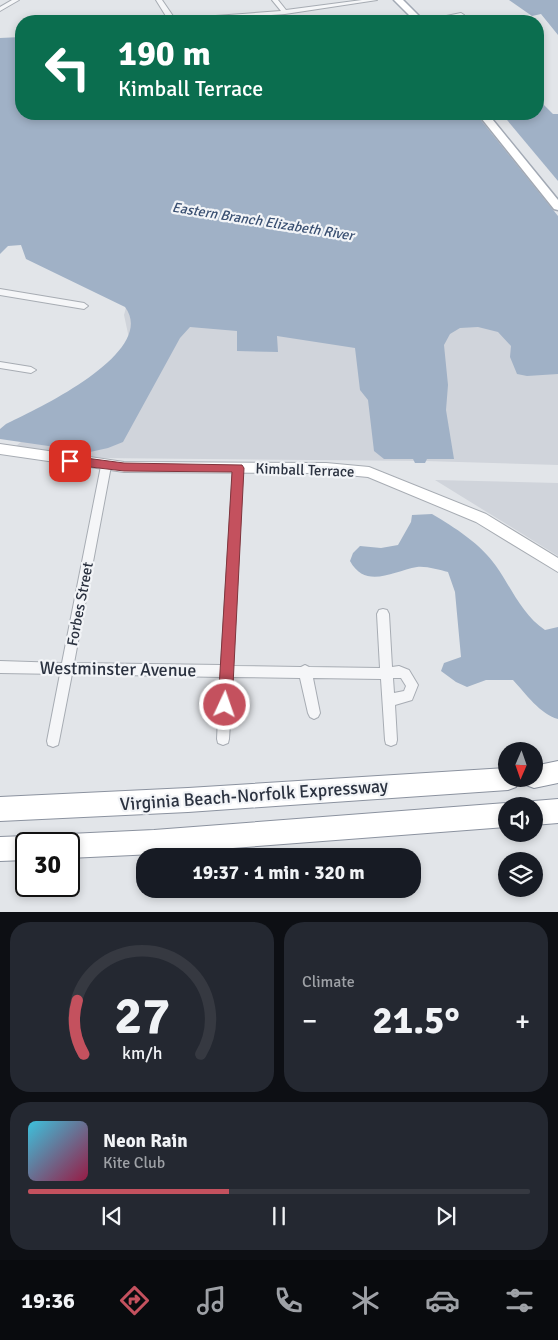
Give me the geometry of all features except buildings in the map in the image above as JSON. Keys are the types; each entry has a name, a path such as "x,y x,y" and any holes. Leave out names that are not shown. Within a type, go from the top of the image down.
{"highway":[{"path":"543,776 558,774"},
{"name":"Virginia Beach-Norfolk Expressway","path":"0,810 498,780"},
{"path":"543,814 558,812"},
{"path":"543,816 558,817"},
{"path":"80,845 154,842 498,817"},
{"path":"0,849 15,848"}],"main road":[{"path":"386,0 401,15"},
{"path":"398,0 414,15"},
{"path":"488,120 558,207"},
{"path":"500,120 558,190"}],"street":[{"path":"0,9 16,0"},
{"path":"159,0 168,15"},
{"path":"275,0 285,12"},
{"path":"247,15 374,0"},
{"path":"0,292 84,306"},
{"path":"0,364 32,370"},
{"name":"Kimball Terrace","path":"0,449 106,466 348,469 386,477 481,518 558,566"},
{"name":"Forbes Street","path":"53,741 106,466"},
{"path":"223,739 238,468"},
{"path":"383,614 390,740"},
{"name":"Westminster Avenue","path":"0,667 305,671 386,674"},
{"path":"305,671 314,713"},
{"path":"386,674 399,672 405,674 412,685 408,696 395,700 389,697"}],"shaded area":[{"path":"144,244 558,304 558,465 425,461 97,458 16,446 132,352 124,315"},
{"path":"435,480 558,483 558,556"}],"water":[{"path":"509,0 558,0 558,35 544,18 544,15 531,15"},
{"name":"Eastern Branch Elizabeth River","path":"15,37 15,120 544,120 544,105 553,114 558,114 558,374 527,376 517,374 510,357 511,346 498,332 478,327 460,328 450,334 444,345 448,385 446,410 454,459 427,459 425,463 415,463 413,459 384,459 374,451 368,400 360,390 355,348 277,336 278,352 237,351 237,331 190,327 180,338 123,442 90,452 0,439 0,429 6,424 66,393 90,377 110,360 125,342 131,324 125,307 26,259 21,245 8,246 0,254 0,38"},
{"path":"432,514 458,530 483,550 496,566 523,609 537,624 545,630 558,627 558,719 539,708 513,680 486,680 467,687 456,682 441,671 444,663 461,657 455,592 448,572 417,567 389,575 372,577 356,570 350,561 353,553 360,546 381,548 398,545 411,522 412,515"}],"pier":[{"path":"481,120 507,120 558,181 558,216"}],"route":[{"path":"70,461 124,467 238,468 225,705"}]}
